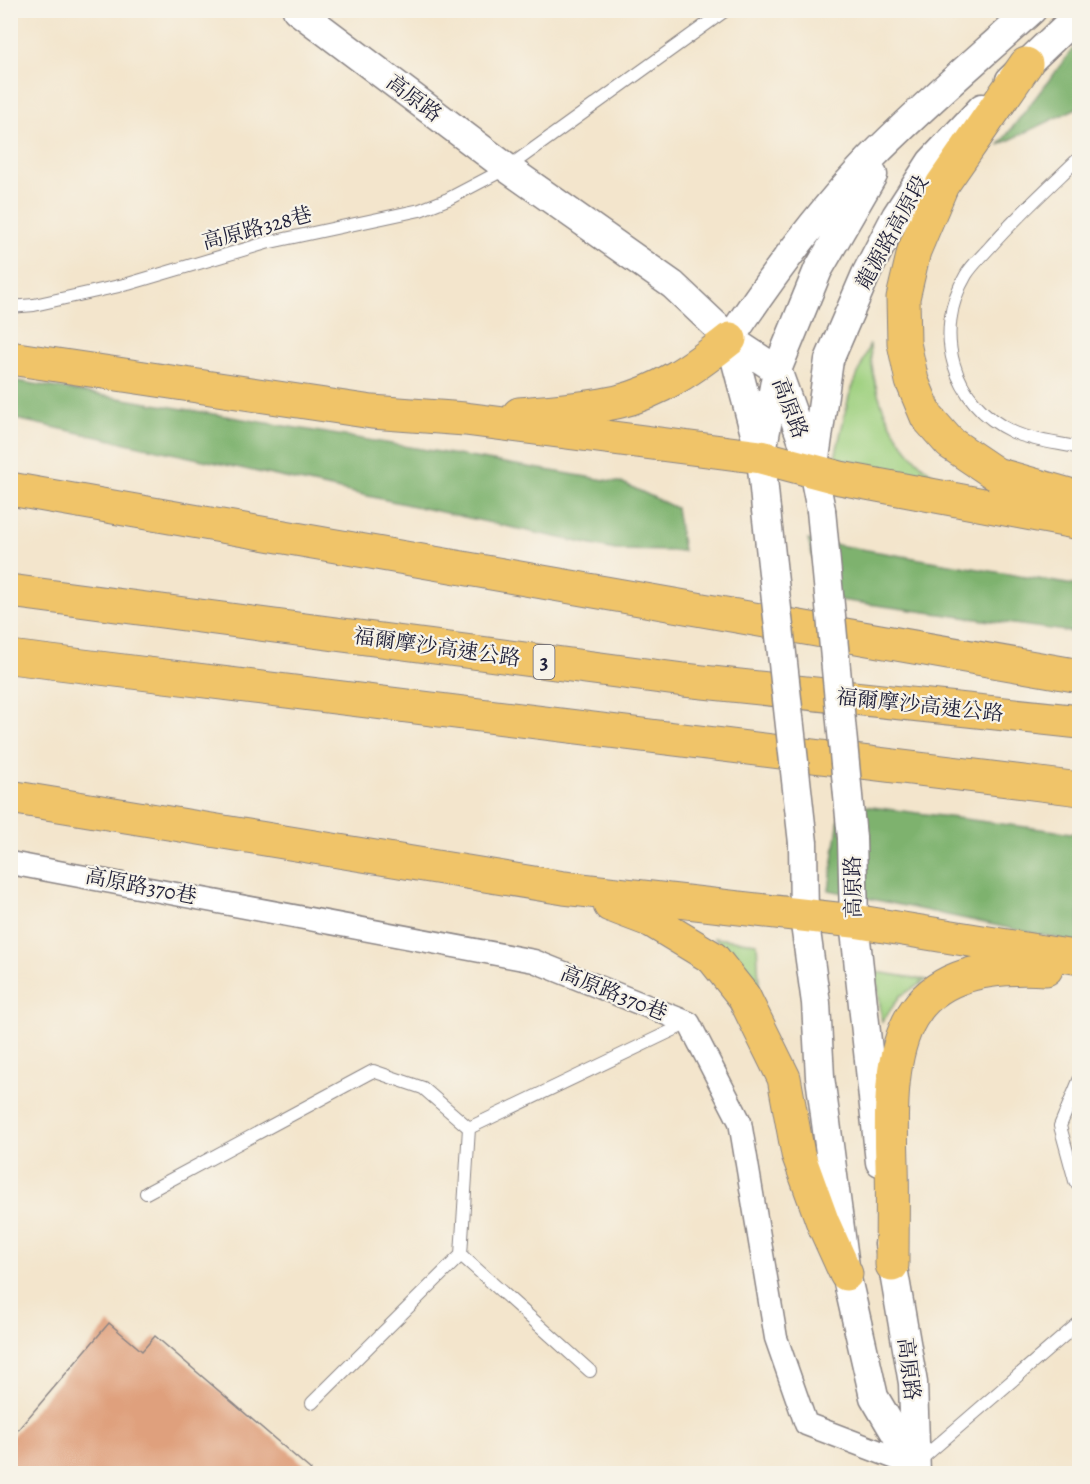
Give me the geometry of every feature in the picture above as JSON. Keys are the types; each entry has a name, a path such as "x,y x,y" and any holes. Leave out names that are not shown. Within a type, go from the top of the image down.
{"highway":[{"path":"1026,64 942,185 914,251 903,298 904,343 912,381 927,417 950,442 996,474 1080,498"},
{"path":"465,419 617,402 659,387 699,364 730,339"},
{"path":"13,358 372,412 465,419 761,457 840,478 1080,523"},
{"path":"10,489 1080,676"},
{"name":"福爾摩沙高速公路","path":"10,591 684,680 1080,722"},
{"path":"10,657 1080,789"},
{"path":"10,797 564,888 854,921 1080,958"},
{"path":"564,888 652,921 713,958 744,997 784,1077 798,1154 823,1223 846,1274"},
{"path":"892,1265 891,1109 894,1066 899,1046 916,1009 929,995 966,974 1003,969 1080,971"}],"street":[{"name":"高原路","path":"297,10 507,168 672,285 730,339 777,370 813,470 821,510 852,838 854,921 861,1013 892,1265 914,1383 915,1469"},
{"path":"730,339 764,288 824,211 871,158 1032,10"},
{"name":"龍源路高原段","path":"813,470 829,360 866,274 896,216 931,162 1026,64 1080,13"},
{"path":"761,457 777,370 818,270 877,168 919,113"},
{"name":"高原路","path":"730,339 761,457 802,843 804,917 816,1003 820,1077 846,1274 874,1397 915,1469"},
{"name":"高原路370巷","path":"10,863 534,961 689,1023 740,1122 776,1338 806,1424 915,1469"}],"lane":[{"name":"高原路328巷","path":"10,307 128,285 266,243 420,210 448,199 507,168 726,10"},
{"path":"1080,156 998,238 967,273 953,301 950,336 957,380 976,407 1016,434 1080,448"},
{"path":"469,1128 689,1023"},
{"path":"146,1193 373,1071 423,1088 469,1128"},
{"path":"1080,1078 1060,1126 1075,1181 1080,1186"},
{"path":"312,1403 461,1255 469,1128"},
{"path":"461,1255 590,1371"},
{"path":"915,1469 1080,1322"}],"green space":[{"path":"1079,41 1079,107 999,145"},
{"path":"870,344 875,383 888,419 909,451 938,478 835,458 849,396"},
{"path":"11,380 623,483 676,508 683,551 615,550 11,418"},
{"path":"808,540 1079,586 1079,633 825,598"},
{"path":"841,803 1079,834 1079,943 829,890"},
{"path":"714,938 757,943 760,1002 726,950"},
{"path":"876,972 927,980 900,996 882,1022"}],"building":[{"path":"109,1323 142,1351 155,1336 311,1470 308,1474 10,1474 10,1439"}]}
